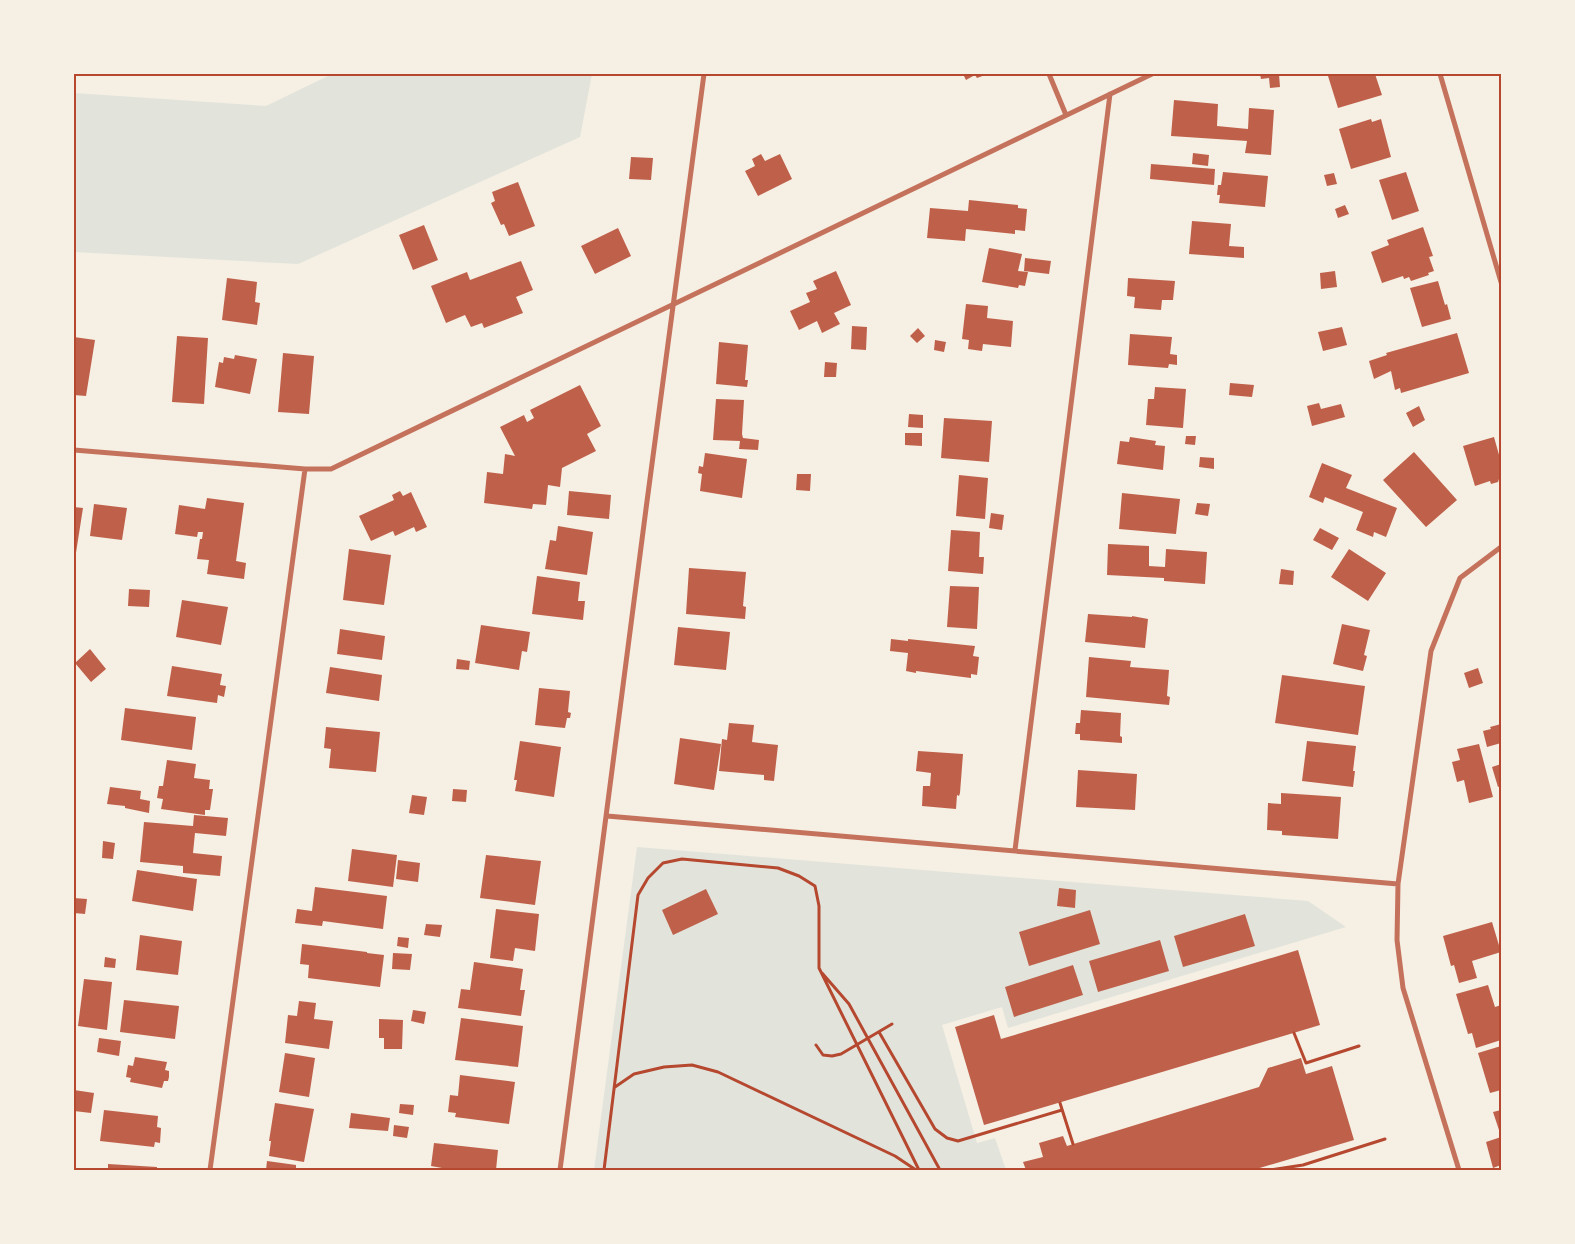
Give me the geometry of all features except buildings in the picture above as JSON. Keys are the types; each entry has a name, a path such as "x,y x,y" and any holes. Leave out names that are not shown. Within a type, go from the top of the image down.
{"street":[{"path":"560,1170 672,304 704,74"},
{"path":"1049,74 1066,115"},
{"path":"74,450 306,469 331,469 1152,74"},
{"path":"1440,74 1501,282"},
{"path":"1015,850 1110,94"},
{"path":"210,1170 306,469"},
{"path":"1459,1170 1402,988 1397,940 1398,884 1431,651 1460,578 1501,547"},
{"path":"607,816 1398,884"}],"path":[{"path":"604,1170 638,895 648,878 663,863 682,859 778,868 799,876 815,886 820,906 819,968 917,1170"},
{"path":"819,968 849,1004 940,1170"},
{"path":"816,1044 823,1055 841,1054 892,1024"},
{"path":"879,1032 936,1130 947,1138 958,1141 1062,1110"},
{"path":"1294,1032 1306,1063 1359,1046"},
{"path":"615,1088 634,1074 664,1067 692,1065 727,1076 895,1156 917,1170"},
{"path":"1060,1103 1073,1144"},
{"path":"1270,1170 1302,1165 1385,1139"}],"shaded area":[{"path":"332,74 592,74 580,137 298,264 74,252 74,93 266,106"},
{"path":"637,847 1308,901 1346,927 1008,1028 1002,1007 942,1025 977,1143 995,1138 1006,1170 594,1170"}]}
